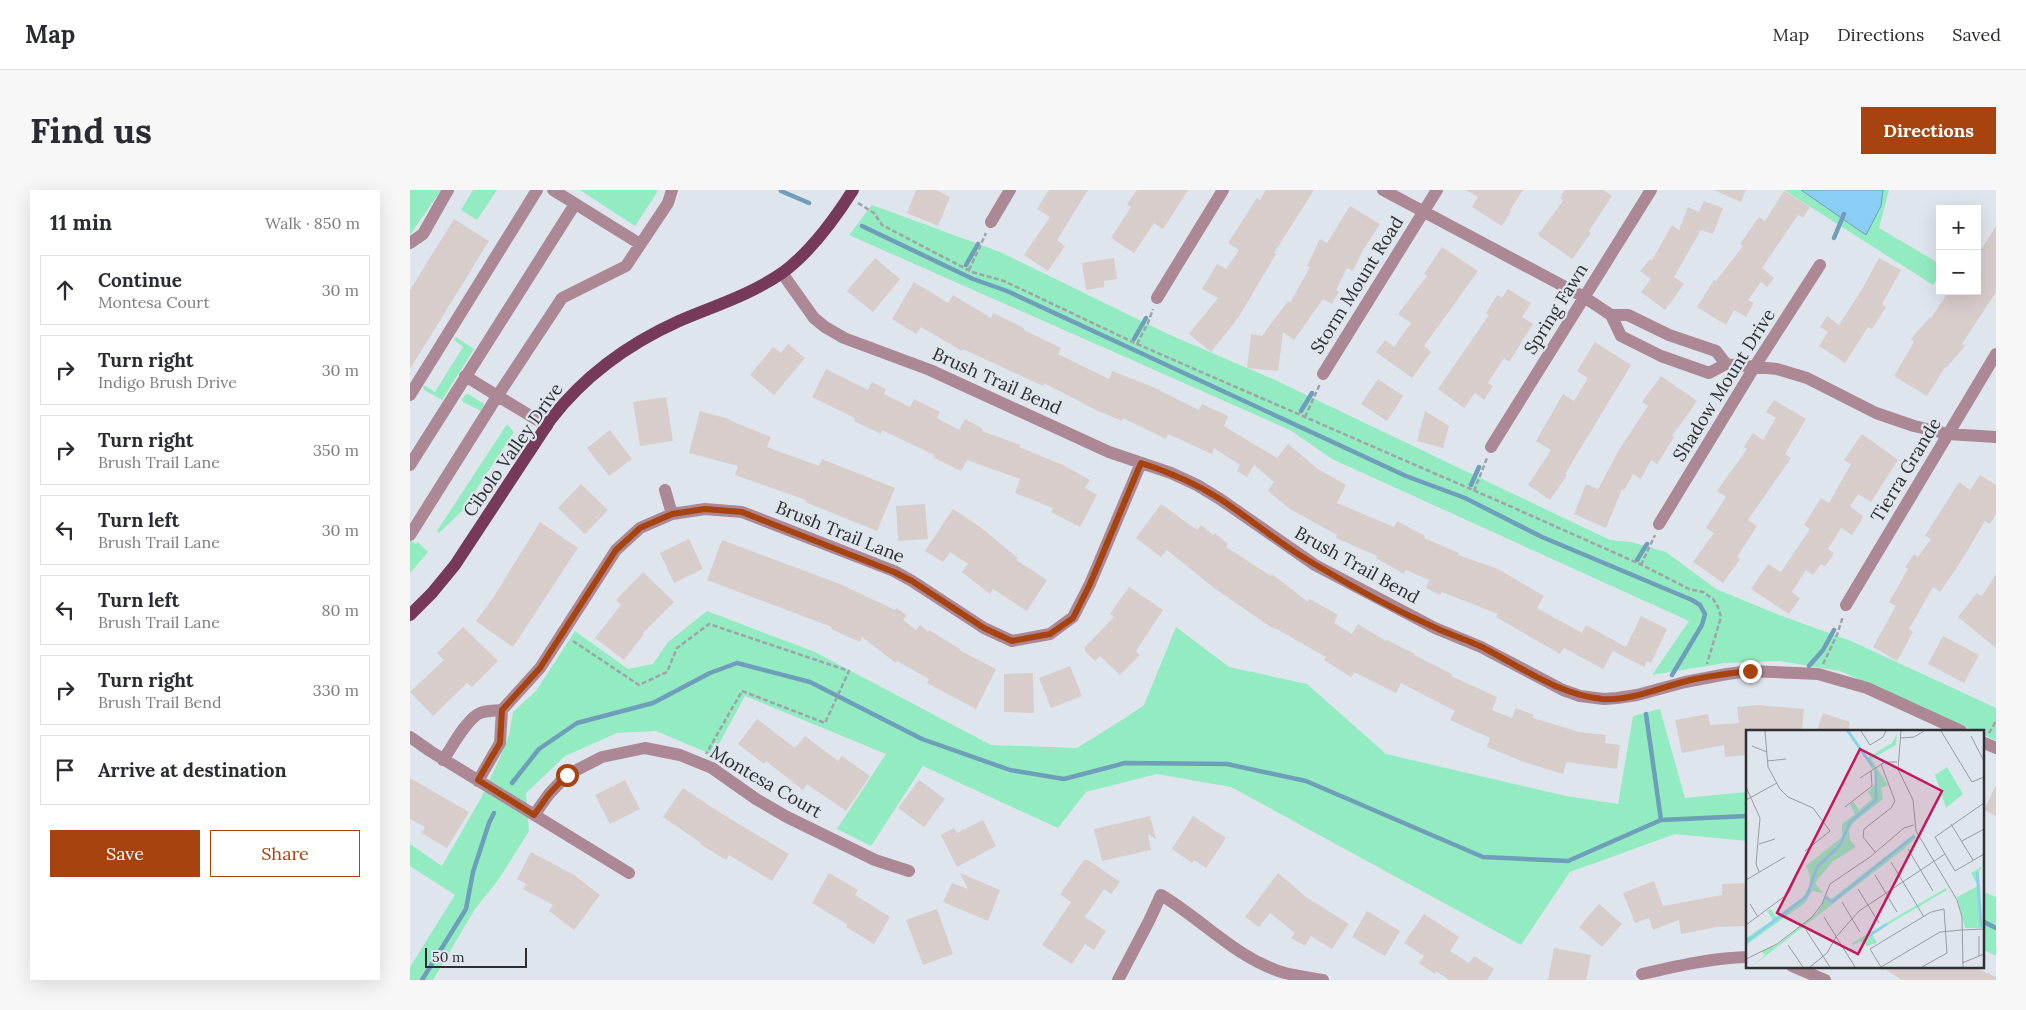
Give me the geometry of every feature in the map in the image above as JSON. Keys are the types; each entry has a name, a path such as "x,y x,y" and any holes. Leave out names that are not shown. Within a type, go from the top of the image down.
{"main road":[{"name":"Cibolo Valley Drive","path":"410,615 432,593 455,565 547,426 574,391 620,352 651,334 743,295 782,273 822,233 851,194"}],"street":[{"path":"410,243 423,234 448,190"},
{"path":"410,395 537,190"},
{"path":"553,190 640,244"},
{"path":"410,535 562,298 626,266 668,203 672,190"},
{"path":"990,222 1010,190"},
{"path":"1157,298 1222,190"},
{"path":"1382,190 1584,297 1612,315 1628,315 1669,334 1716,351 1726,364"},
{"name":"Storm Mount Road","path":"1323,374 1437,190"},
{"name":"Spring Fawn","path":"1491,447 1651,190"},
{"path":"410,465 575,204"},
{"name":"Shadow Mount Drive","path":"1659,524 1755,366 1820,265"},
{"name":"Brush Trail Bend","path":"782,273 814,318 844,338 930,370 1108,452 1171,473 1197,485 1220,499 1291,550 1344,581 1435,628 1481,647 1563,690 1580,696 1604,699 1617,698 1707,677 1750,671 1818,674 1874,690 1959,730"},
{"path":"1612,315 1621,336 1662,356 1709,373 1726,364 1777,369 1807,378 1876,412 1914,426 1948,434 1996,436"},
{"name":"Tierra Grande","path":"1846,605 1996,354"},
{"path":"465,376 547,426"},
{"name":"Brush Trail Lane","path":"502,710 540,668 616,550 640,528 672,514 705,509 742,512 894,572 912,581 984,628 1012,641 1050,634 1073,618 1090,584 1141,463"},
{"path":"665,490 672,514"},
{"path":"444,760 469,723 478,715 488,711 502,710 500,743 478,780"},
{"path":"410,736 444,760 629,873"},
{"path":"1984,743 1996,748"},
{"name":"Montesa Court","path":"534,815 549,794 567,775 602,757 645,748 680,755 712,768 756,799 787,817 875,860 909,871"},
{"path":"1118,980 1149,921 1160,895 1182,908 1241,952 1262,963 1284,973 1323,980"},
{"path":"1642,974 1687,964 1746,957"},
{"path":"1797,968 1825,980"}],"path":[{"path":"851,194 874,213 882,225 969,270 1004,281 1137,344 1474,491 1640,565 1689,589 1703,592 1713,599 1721,617 1707,661 1707,677"},
{"path":"969,270 990,222"},
{"path":"1137,344 1148,323 1157,298"},
{"path":"1305,417 1315,399 1323,374"},
{"path":"1474,491 1491,447"},
{"path":"1640,565 1650,548 1659,524"},
{"path":"1818,674 1837,635 1846,605"},
{"path":"561,633 639,685 667,672 677,648 709,624 849,671 825,723 742,691 701,763"}],"green space":[{"path":"410,190 441,190 410,235"},
{"path":"473,190 497,190 477,220 461,210"},
{"path":"580,190 656,190 658,191 635,226"},
{"path":"1784,190 1889,190 1879,228 1936,262 1936,281 1933,285"},
{"path":"872,205 1000,252 1168,334 1275,380 1610,540 1631,542 1666,552 1716,589 1779,615 1851,641 1996,708 1996,741 1984,735 1984,730 1973,730 1840,671 1780,661 1725,663 1652,675 1689,621 1332,459 1290,430 849,235"},
{"path":"456,337 474,349 442,400 424,390 423,387 425,386 435,392 463,347 454,340"},
{"path":"466,394 484,404 481,411 463,402 462,399"},
{"path":"507,424 514,432 462,511 439,533 437,531"},
{"path":"410,540 416,544 418,542 428,552 410,573"},
{"path":"707,611 815,652 991,745 1077,748 1144,705 1176,627 1229,667 1307,684 1386,754 1566,796 1618,804 1633,716 1660,709 1685,798 1746,792 1746,841 1675,834 1570,872 1521,945 1231,787 1157,774 1086,792 1058,828 923,766 871,846 837,829 886,754 745,696 713,755 656,731 617,733 565,756 526,793 529,831 499,879 475,909 433,980 410,980 410,967 455,895 410,866 410,844 442,866 481,798 502,753 509,735 513,712 536,691 575,631 628,669 653,664 668,642"},
{"path":"1984,892 1996,897 1996,956 1984,950"}],"water":[{"path":"1801,190 1883,190 1881,206 1866,235"}],"building":[{"path":"916,190 936,190 950,197 938,226 907,213"},
{"path":"1049,190 1088,190 1057,240 1065,246 1048,271 1024,255 1050,217 1037,209"},
{"path":"1137,190 1188,190 1163,229 1154,223 1134,253 1111,238 1131,207 1127,204"},
{"path":"1266,190 1314,190 1274,253 1276,254 1238,318 1211,352 1189,334 1218,298 1202,289 1217,264 1226,269 1239,250 1228,243 1257,198 1260,200"},
{"path":"1466,190 1523,190 1502,226 1472,207 1478,197"},
{"path":"1565,190 1603,190 1612,196 1589,231 1591,233 1572,259 1538,235 1563,201 1560,198"},
{"path":"1714,190 1746,190 1741,202"},
{"path":"1784,191 1810,207 1803,218 1798,215 1762,268 1774,278 1767,287 1761,282 1748,300 1754,303 1746,317 1734,310 1726,325 1697,307 1714,280 1716,281 1743,246 1740,244 1759,217 1765,221"},
{"path":"1704,201 1723,208 1713,234 1701,230 1674,277 1684,284 1665,310 1641,292 1651,279 1640,271 1650,259 1652,260 1672,225 1679,230 1688,207 1699,212"},
{"path":"1350,206 1380,224 1362,252 1353,271 1347,268 1336,290 1339,292 1332,304 1323,299 1294,340 1283,332 1278,371 1247,368 1251,334 1262,336 1288,301 1290,303 1310,267 1307,266 1320,239 1327,243"},
{"path":"454,219 489,241 410,369 410,290"},
{"path":"1996,226 1996,292 1962,344 1965,346 1945,367 1927,396 1894,376 1914,342 1911,339 1931,318 1946,295 1981,295 1981,250"},
{"path":"1442,247 1478,271 1424,346 1431,352 1412,378 1376,352 1385,340 1394,347 1411,323 1398,314 1427,276 1424,274"},
{"path":"875,258 900,279 873,312 847,291"},
{"path":"1114,258 1117,279 1104,281 1104,287 1086,290 1082,263"},
{"path":"1879,258 1901,270 1882,304 1886,307 1872,329 1868,327 1845,363 1819,346 1828,332 1820,327 1827,316 1839,325"},
{"path":"914,282 948,303 953,295 991,318 993,313 1024,328 1024,330 1061,348 1058,354 1109,379 1112,371 1153,387 1199,410 1202,404 1228,416 1224,426 1277,458 1288,444 1318,469 1346,485 1337,503 1394,527 1397,521 1425,536 1424,538 1459,553 1458,555 1498,569 1544,596 1537,608 1582,633 1586,625 1626,647 1641,616 1667,629 1651,663 1647,661 1644,667 1613,651 1603,669 1564,648 1560,654 1496,617 1498,614 1442,592 1440,595 1426,588 1429,580 1406,570 1404,574 1376,558 1377,556 1336,538 1337,535 1290,509 1268,491 1274,482 1254,465 1247,477 1237,471 1240,465 1214,448 1212,454 1168,434 1166,439 1123,418 1122,421 1096,410 1044,383 1043,386 963,349 962,351 921,327 916,334 892,319"},
{"path":"1508,289 1531,303 1522,317 1533,324 1509,362 1504,358 1488,383 1493,386 1484,400 1475,393 1464,408 1438,389 1489,315 1486,313 1497,295 1502,298"},
{"path":"1595,342 1631,365 1565,474 1567,475 1550,500 1528,485 1551,450 1536,441 1563,394 1574,401 1588,378 1577,371"},
{"path":"788,344 805,358 774,395 750,375 773,347 781,353"},
{"path":"826,369 868,390 872,382 886,389 884,394 910,407 914,399 940,412 937,418 959,430 965,419 983,429 982,431 1020,445 1019,447 1063,465 1090,480 1085,488 1097,495 1080,527 1051,512 1053,508 1015,493 1020,479 967,460 961,471 933,457 934,455 882,430 881,434 854,421 855,418 812,397"},
{"path":"1661,376 1697,401 1672,436 1674,437 1657,464 1651,460 1641,479 1633,474 1624,490 1622,489 1606,528 1574,514 1586,484 1598,489 1619,450 1648,406 1642,402"},
{"path":"1378,379 1403,396 1387,421 1361,404"},
{"path":"666,397 673,441 640,446 633,402"},
{"path":"1774,400 1806,419 1785,454 1791,458 1748,520 1757,526 1737,557 1740,559 1723,583 1693,562 1714,533 1706,528 1726,497 1717,491 1747,449 1744,447 1753,433 1763,440 1776,418 1766,412"},
{"path":"700,411 729,419 771,437 767,447 819,466 822,459 895,488 877,531 805,502 806,500 735,475 738,466 689,453"},
{"path":"1425,411 1449,426 1443,448 1417,441"},
{"path":"610,430 632,459 609,476 587,448"},
{"path":"1862,434 1898,460 1871,502 1858,494 1850,506 1863,516 1861,521 1852,535 1841,528 1828,549 1834,553 1825,567 1821,564 1813,575 1806,570 1792,592 1800,598 1789,614 1751,589 1768,564 1781,572 1810,529 1804,525 1821,498 1829,503 1851,464 1844,460"},
{"path":"1980,475 1996,485 1996,514 1990,524 1985,521 1940,592 1933,587 1909,629 1913,632 1897,661 1873,647 1896,606 1889,602 1908,569 1905,567 1914,554 1918,557 1931,539 1925,536 1959,482 1970,490"},
{"path":"581,484 608,510 585,534 558,508"},
{"path":"925,504 928,539 898,541 896,506"},
{"path":"1161,504 1197,530 1201,525 1213,535 1215,533 1228,544 1226,547 1271,576 1272,574 1308,602 1310,599 1338,615 1334,623 1352,634 1358,624 1386,641 1452,674 1451,676 1497,697 1492,710 1512,718 1516,708 1534,715 1533,718 1579,732 1606,735 1605,743 1620,745 1617,769 1566,762 1563,774 1524,762 1487,747 1490,738 1450,720 1455,711 1401,683 1396,693 1354,672 1351,677 1324,660 1326,657 1274,629 1214,588 1167,550 1161,557 1136,538"},
{"path":"953,509 980,527 1018,558 1016,560 1047,580 1027,611 993,589 990,594 962,572 968,564 950,552 943,562 925,551"},
{"path":"540,522 578,548 513,647 476,621 493,598"},
{"path":"689,539 703,569 674,583 660,553"},
{"path":"722,540 840,584 895,610 896,608 907,615 903,620 916,630 920,625 928,632 929,630 959,650 996,669 976,709 927,683 929,679 897,661 896,663 862,637 860,642 831,629 832,627 707,580"},
{"path":"643,572 674,602 643,633 624,660 595,638 621,605 616,600"},
{"path":"1996,574 1996,648 1958,617 1977,593 1982,596"},
{"path":"1129,587 1163,610 1136,651 1140,655 1120,675 1100,656 1095,661 1085,651 1085,647 1114,617 1110,614"},
{"path":"463,627 498,661 472,687 467,683 433,716 410,692 444,660 437,653"},
{"path":"1943,636 1979,655 1964,683 1928,664"},
{"path":"1070,666 1082,696 1051,708 1039,678"},
{"path":"1033,673 1034,713 1004,712 1004,674"},
{"path":"1757,705 1804,709 1802,730 1746,730 1746,755 1725,757 1724,745 1682,753 1675,720 1708,714 1710,725 1739,723 1737,707"},
{"path":"1823,713 1850,722 1848,730 1817,730"},
{"path":"757,719 795,748 805,736 838,761 842,756 870,776 846,811 807,784 803,790 766,761 764,764 738,744"},
{"path":"410,778 469,812 447,848 421,833 425,827 410,819"},
{"path":"625,780 640,809 610,824 595,795"},
{"path":"919,780 945,799 924,827 898,808"},
{"path":"1996,785 1996,816 1984,810"},
{"path":"683,788 789,854 772,881 729,855 726,860 663,817"},
{"path":"1150,816 1156,839 1148,834 1151,850 1102,861 1094,829"},
{"path":"1193,816 1226,838 1206,868 1194,860 1192,863 1172,849"},
{"path":"983,820 996,846 957,867 941,835 954,828 957,833"},
{"path":"531,852 574,875 600,895 574,930 549,911 553,905 523,889 526,884 517,879"},
{"path":"1084,860 1088,860 1120,882 1111,894 1104,889 1085,917 1106,931 1094,950 1085,944 1072,964 1042,945 1071,902 1060,894"},
{"path":"829,873 858,890 855,895 890,917 874,944 846,927 847,924 812,903"},
{"path":"960,873 1000,890 988,921 943,902 952,883 968,889"},
{"path":"1278,873 1306,897 1349,924 1332,949 1311,936 1305,946 1291,938 1295,933 1270,913 1259,927 1245,917"},
{"path":"1654,881 1663,906 1722,895 1722,884 1746,883 1746,926 1717,927 1681,934 1679,920 1653,930 1649,918 1635,923 1623,893"},
{"path":"1599,904 1622,924 1602,947 1579,927"},
{"path":"937,909 953,954 923,965 906,920"},
{"path":"1367,911 1400,931 1385,956 1352,937"},
{"path":"1424,914 1459,937 1450,951 1469,963 1474,956 1494,969 1487,980 1449,980 1436,971 1435,974 1419,963 1424,956 1404,943"},
{"path":"1554,948 1591,955 1586,980 1548,980"},
{"path":"1883,968 1976,968 1996,977 1996,980 1902,980"}],"waterway":[{"path":"781,191 809,203"},
{"path":"1834,238 1844,214"},
{"path":"862,226 973,279 1007,291 1406,476 1465,498 1542,537 1692,600 1700,605 1705,614 1702,625 1672,675"},
{"path":"966,265 978,244"},
{"path":"1134,339 1146,318"},
{"path":"1301,411 1312,393"},
{"path":"1471,485 1479,467"},
{"path":"1637,560 1647,544"},
{"path":"1809,666 1823,650 1834,630"},
{"path":"512,783 539,749 577,723 653,703 710,673 737,663 810,682 922,739 1010,770 1064,779 1125,763 1227,764 1306,781 1483,857 1568,861 1661,820 1746,816"},
{"path":"1646,714 1661,820"},
{"path":"422,980 466,909 473,872 494,813"},
{"path":"1984,922 1996,928"}],"route":[{"path":"567,775 549,794 534,815 478,780 500,743 502,710 524,688 540,668 616,550 640,528 672,514 705,509 742,512 894,572 912,581 984,628 1012,641 1050,634 1073,618 1090,584 1141,463 1171,473 1197,485 1220,499 1291,550 1344,581 1435,628 1481,647 1545,682 1580,696 1604,699 1617,698 1637,695 1685,682 1750,671"}]}
